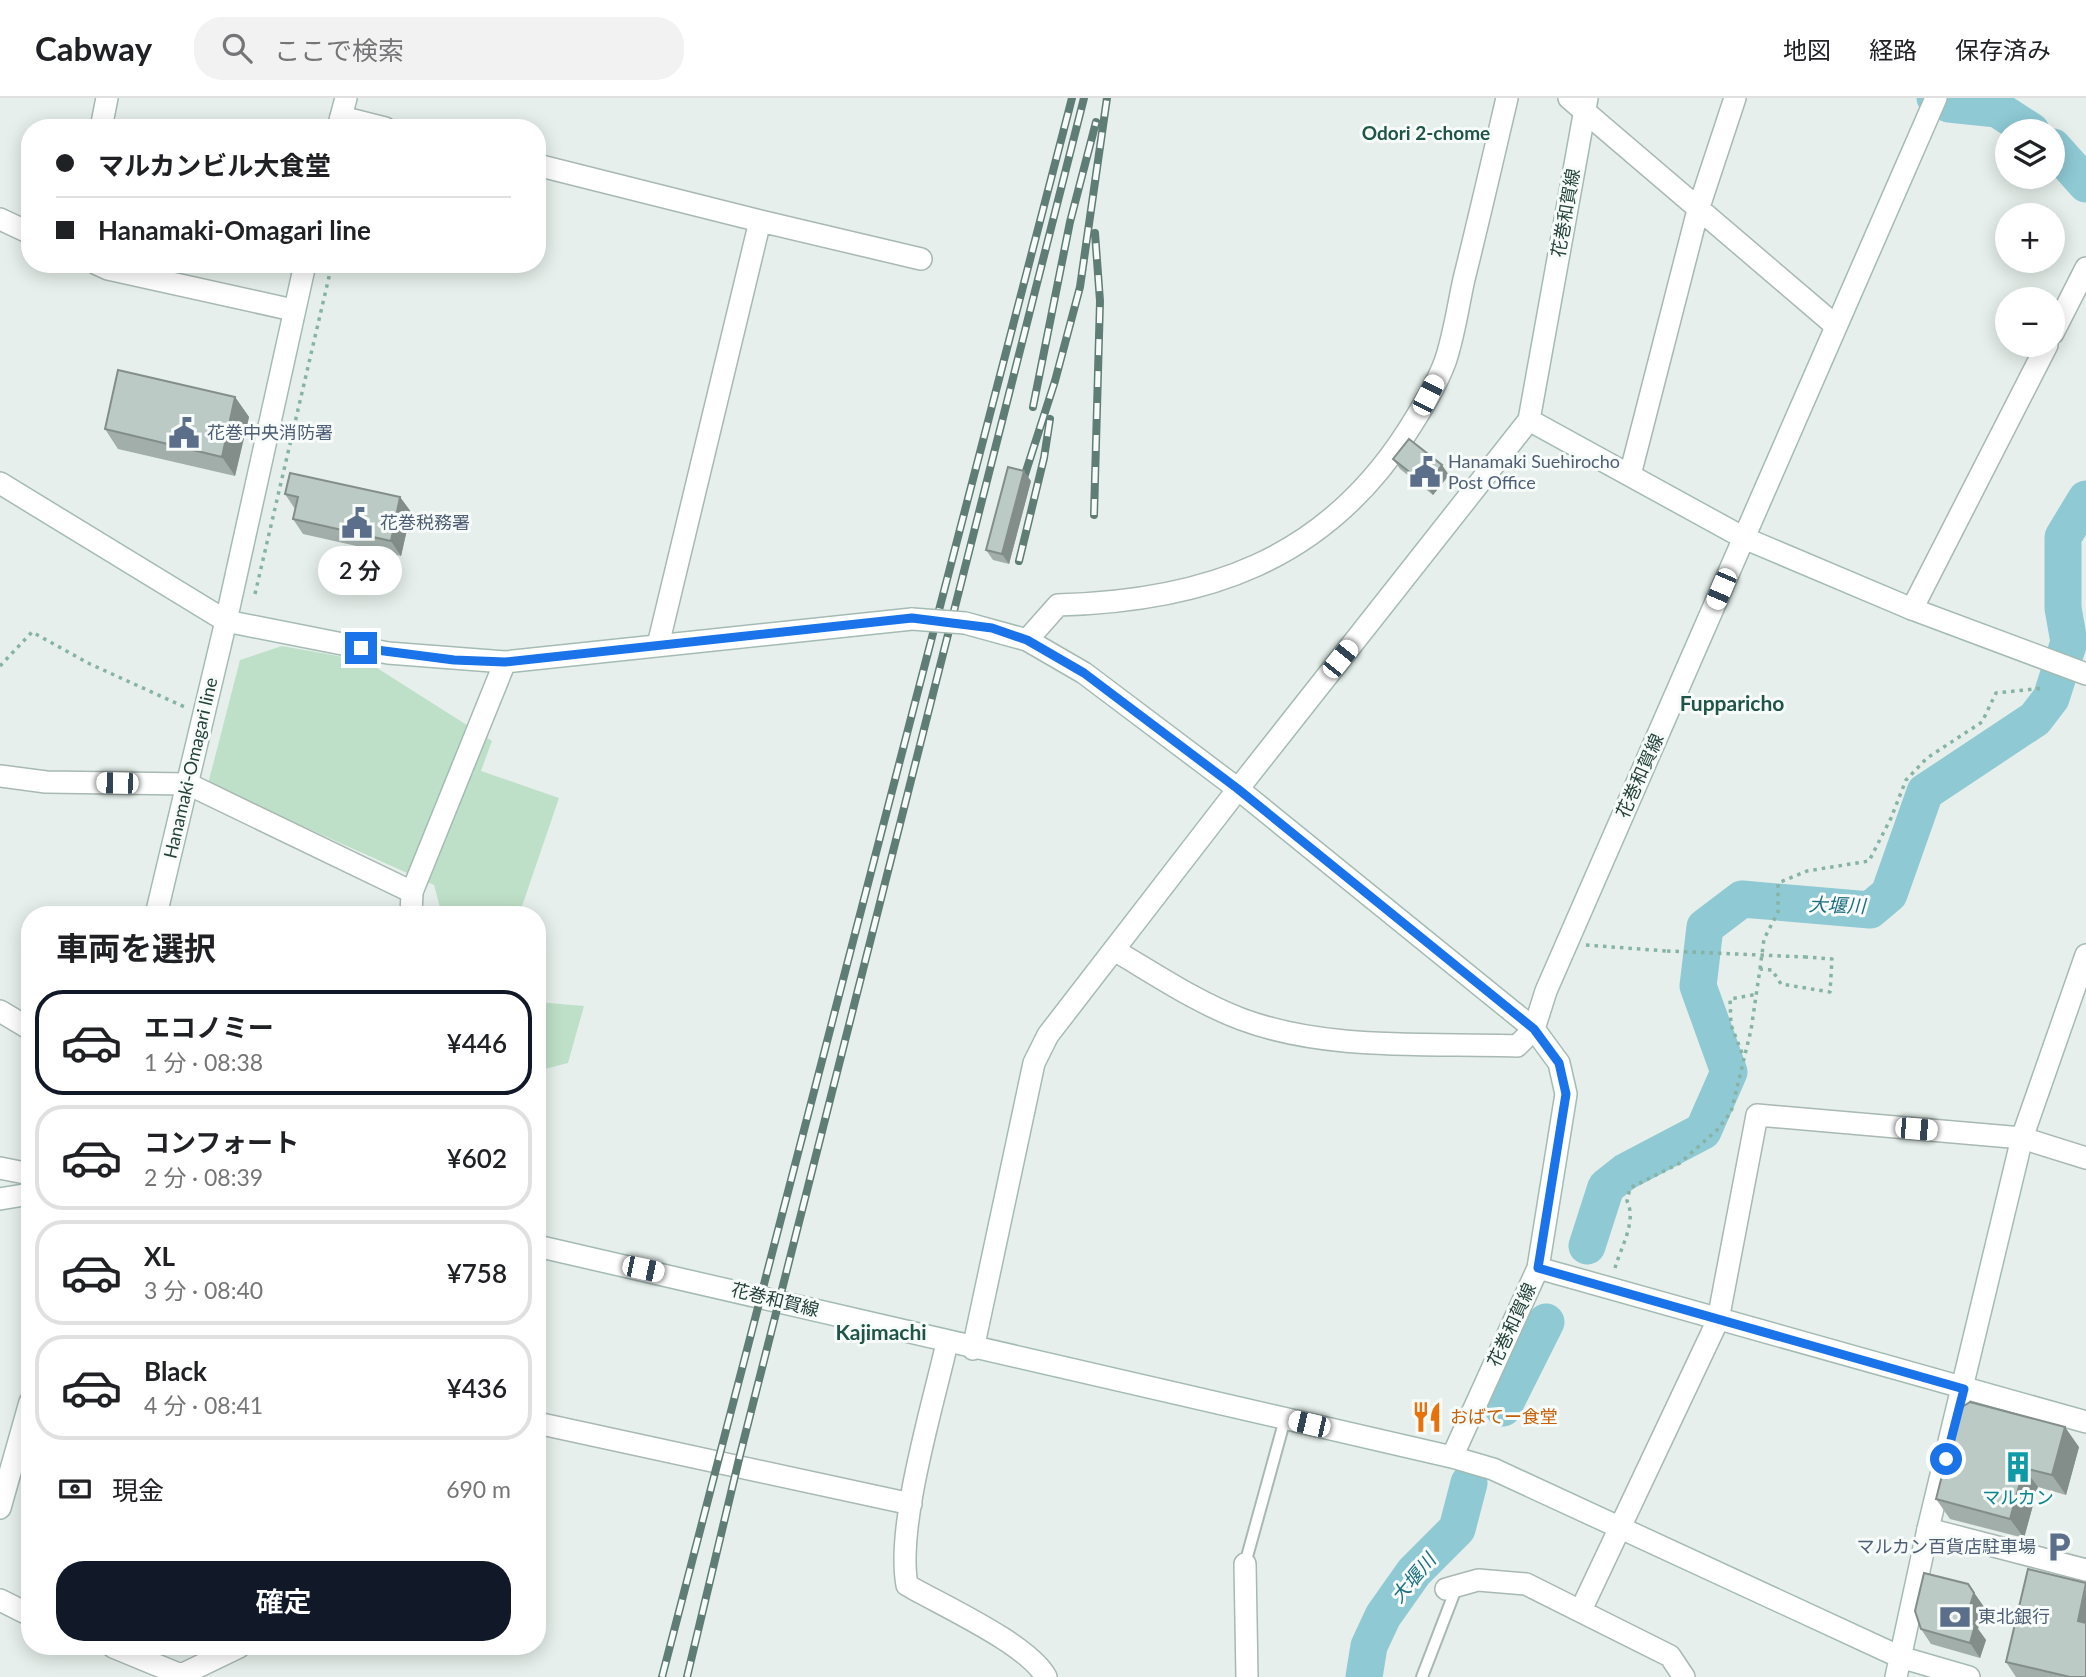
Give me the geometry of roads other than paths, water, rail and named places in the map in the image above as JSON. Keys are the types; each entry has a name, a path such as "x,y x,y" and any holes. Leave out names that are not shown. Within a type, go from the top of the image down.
{"street":[{"path":"103,119 107,98"},
{"path":"1027,640 1058,605 1113,604 1179,591 1227,579 1273,558 1336,517 1382,471 1420,412 1445,361 1507,98"},
{"path":"1630,474 1698,210 1735,98"},
{"path":"1580,102 1698,210 1836,326"},
{"name":"花巻和賀線","path":"1529,420 1580,102"},
{"name":"花巻和賀線","path":"546,1248 749,1293 973,1349 1452,1457 1538,1268 1566,1094 1559,1063 1534,1029 1567,944 1932,106"},
{"path":"546,168 921,259"},
{"path":"0,219 21,229"},
{"path":"659,645 760,220"},
{"path":"2065,309 2086,268"},
{"path":"134,273 293,310"},
{"name":"Hanamaki-Omagari line","path":"158,906 226,621 303,273"},
{"path":"1912,609 2041,357"},
{"path":"973,1349 1034,1063 1048,1035 1529,420 1744,538 1912,609 2085,674"},
{"path":"0,483 226,621 388,653 505,662 912,618 965,623 1027,640 1084,673 1238,789 1534,1029 1517,1046 1369,1042 1307,1035 1243,1020 1209,1006 1114,950"},
{"path":"411,906 412,892 505,662"},
{"path":"0,776 46,782 188,784 412,892"},
{"path":"1898,1667 1928,1529 1964,1389 2022,1138 2086,955"},
{"path":"0,1011 21,1024"},
{"path":"1581,1610 1718,1320 1757,1115 2022,1138 2086,1158"},
{"path":"0,1168 21,1172"},
{"path":"0,1199 21,1196"},
{"path":"1538,1268 2086,1422"},
{"path":"947,1343 911,1504 904,1570 907,1585 1017,1648 1039,1664 1046,1677"},
{"path":"546,1425 911,1504"},
{"path":"0,1508 21,1434"},
{"path":"1452,1457 1493,1469 1898,1667 1969,1677"},
{"path":"1928,1529 2086,1570"},
{"path":"1245,1564 1247,1677"},
{"path":"1452,1588 1478,1580 1526,1584 1670,1656 1684,1677"},
{"path":"0,1600 21,1610"},
{"path":"131,1655 179,1676 222,1655"}],"lane":[{"path":"1245,1564 1285,1419"},
{"path":"1422,1677 1452,1588"}],"waterway":[{"name":"大堰川","path":"1935,98 1949,104 1997,109 2012,119"},
{"name":"大堰川","path":"2065,160 2086,184"},
{"name":"大堰川","path":"1587,1246 1606,1187 1625,1172 1703,1131 1729,1072 1698,986 1705,927 1742,899 1870,910 1889,894 1925,792 2035,719 2051,698 2069,642 2063,608 2063,537 2086,499"},
{"name":"大堰川","path":"1503,1408 1546,1322"},
{"name":"大堰川","path":"1364,1677 1369,1646 1383,1616 1414,1572 1457,1529 1469,1483"}],"railway":[{"path":"662,1677 1072,98"},
{"path":"687,1677 740,1455 1084,98"},
{"path":"1020,490 1055,381 1080,287 1107,98"},
{"path":"1033,407 1070,222 1096,122"},
{"path":"1094,515 1100,301 1095,233"},
{"path":"1019,561 1044,458 1050,419"}],"place":[{"name":"花巻中央消防署","path":"184,433"},
{"name":"Hanamaki Suehirocho Post Office","path":"1425,472"},
{"name":"花巻税務署","path":"357,523"},
{"name":"おばてー食堂","path":"1427,1417"},
{"name":"マルカン","path":"2018,1467"},
{"name":"マルカン百貨店駐車場","path":"2059,1547"},
{"name":"東北銀行","path":"1955,1617"}],"district":[{"name":"Odori 2-chome","path":"1426,133"},
{"name":"Fupparicho","path":"1732,704"},
{"name":"Kajimachi","path":"881,1333"}]}
